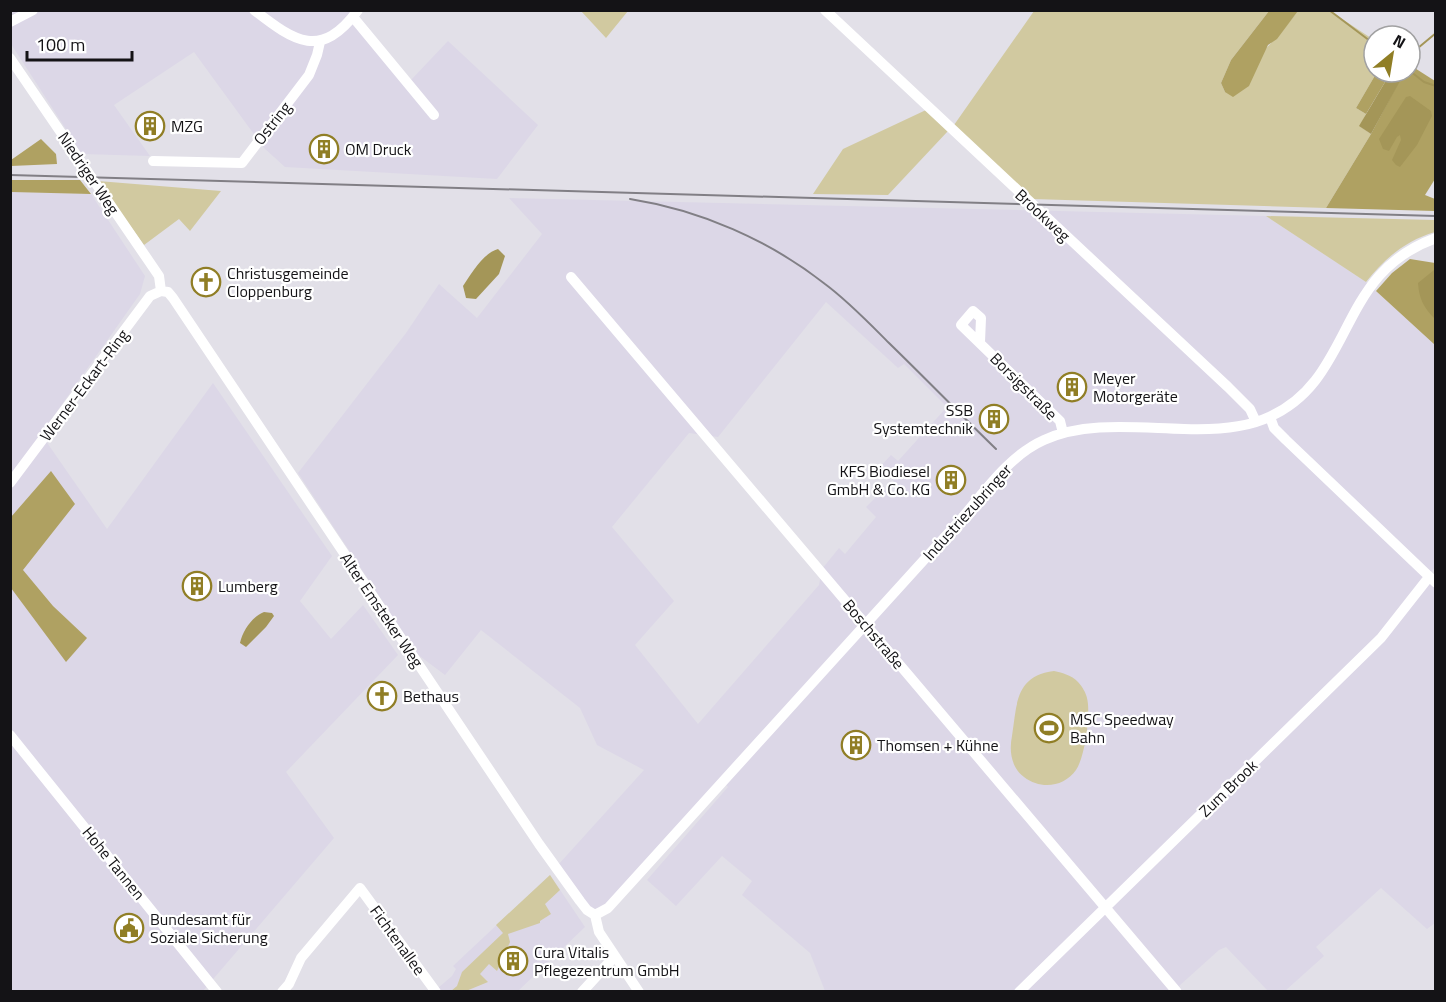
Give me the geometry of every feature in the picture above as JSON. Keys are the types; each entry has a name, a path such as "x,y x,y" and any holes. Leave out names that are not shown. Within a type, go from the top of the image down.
{"street":[{"path":"10,22 33,10"},
{"path":"254,10 291,37 320,42 344,28 356,14 434,115"},
{"name":"Brookweg","path":"825,10 1211,371 1250,409 1256,422"},
{"name":"Ostring","path":"153,161 242,163 309,75 320,42"},
{"name":"Niedriger Weg","path":"10,58 159,276 161,291"},
{"name":"Industriezubringer","path":"595,915 602,913 615,901 996,478 1019,456 1041,441 1064,433 1100,428 1212,428 1256,422 1270,417 1299,397 1328,365 1366,294 1380,275 1402,255 1436,238"},
{"name":"Boschstraße","path":"571,277 1177,992"},
{"name":"Werner-Eckart-Ring","path":"10,483 150,296 161,291"},
{"name":"Alter Emsteker Weg","path":"161,291 168,292 173,298 527,826 580,901 587,910 595,915 599,932 639,992"},
{"name":"Borsigstraße","path":"980,342 1060,421 1064,433"},
{"path":"1270,417 1274,428 1432,580"},
{"name":"Zum Brook","path":"1019,992 1381,638 1432,580"},
{"name":"Hohe Tannen","path":"10,735 217,992"},
{"name":"Fichtenallee","path":"282,992 289,984 301,958 360,888 430,989"},
{"path":"582,992 615,956"}],"shaded area":[{"path":"11,11 363,11 359,16 411,80 448,41 538,125 497,179 285,167 264,148 194,52 114,105 150,156 82,154 11,44"},
{"path":"581,11 628,11 606,38"},
{"path":"1034,11 1269,11 1231,60 1221,83 1225,92 1298,11 1330,11 1362,32 1362,84 1370,84 1356,108 1366,114 1360,126 1371,134 1326,208 1032,199 954,125"},
{"path":"1269,11 1298,11 1277,39 1268,45 1249,86 1233,97 1225,92 1221,83 1231,60"},
{"path":"1422,73 1435,81 1435,179 1425,195 1435,199 1435,211 1326,208 1371,134 1398,84 1422,84"},
{"path":"1370,84 1384,84 1366,114 1356,108"},
{"path":"1384,84 1398,84 1371,134 1359,126"},
{"path":"1410,96 1431,111 1432,116 1417,145 1400,167 1392,160 1401,140 1400,135 1389,151 1383,149 1379,139 1406,97"},
{"path":"926,110 948,131 888,195 813,194 843,149"},
{"path":"41,139 56,154 57,164 11,166 11,160"},
{"path":"11,180 80,180 91,194 11,192"},
{"path":"98,181 221,191 190,231 179,219 144,245"},
{"path":"11,192 91,194 145,276 140,294 41,434 107,529 213,383 332,556 300,601 331,639 363,605 398,655 286,772 334,838 203,991 11,992"},
{"path":"509,198 1266,216 1366,282 1435,345 1436,566 1425,578 1436,588 1435,923 1427,929 1381,888 1316,947 1324,956 1285,991 1268,991 1226,947 1219,950 1179,986 1183,991 825,991 810,953 742,895 752,881 722,856 676,906 647,880 728,787 720,778 605,906 595,909 587,906 558,865 644,770 597,745 580,708 481,630 445,675 413,651 298,473 406,333 439,284 477,318 542,234","holes":["826,302 898,368 904,364 947,407 898,461 891,455 879,468 903,489 894,498 884,489 866,507 876,517 845,554 839,548 822,569 819,585 698,724 635,645 674,601 612,527 689,433 718,437"]},
{"path":"1266,216 1435,220 1435,232 1414,240 1396,251 1366,282"},
{"path":"498,249 505,256 499,274 476,299 466,298 463,286 482,259"},
{"path":"1410,259 1435,263 1435,345 1376,291 1392,273"},
{"path":"1436,270 1435,319 1423,303 1418,283"},
{"path":"51,471 75,504 23,570 53,606 87,638 66,662 11,588 11,517"},
{"path":"264,612 272,613 274,616 246,647 240,643 243,633 252,621"},
{"name":"MSC Speedway Bahn","path":"1054,671 1073,678 1082,688 1088,705 1088,724 1082,755 1076,770 1059,783 1045,785 1024,777 1016,768 1011,753 1011,742 1020,693 1032,679"},
{"path":"550,875 585,927 518,991 440,992 438,988 452,976 456,969 453,966"},
{"path":"550,875 560,890 545,904 551,914 540,923 508,934 510,942 497,971 489,964 480,974 488,982 466,991 451,991 457,986 462,972 503,933 496,925"}],"waterway":[{"path":"1329,10 1362,35"},
{"path":"1422,45 1436,33"},
{"path":"1422,80 1436,86"}],"railway":[{"path":"10,175 1436,216"},
{"path":"630,199 708,219 757,241 803,268 858,312 996,449"}],"place":[{"name":"MZG","path":"150,126"},
{"name":"OM Druck","path":"324,149"},
{"name":"Christusgemeinde Cloppenburg","path":"206,282"},
{"name":"Meyer Motorgeräte","path":"1072,387"},
{"name":"SSB Systemtechnik","path":"994,419"},
{"name":"KFS Biodiesel GmbH & Co. KG","path":"951,480"},
{"name":"Lumberg","path":"197,586"},
{"name":"Bethaus","path":"382,696"},
{"name":"MSC Speedway Bahn","path":"1049,728"},
{"name":"Thomsen + Kühne","path":"856,745"},
{"name":"Bundesamt für Soziale Sicherung","path":"129,928"},
{"name":"Cura Vitalis Pflegezentrum GmbH","path":"513,961"}]}
